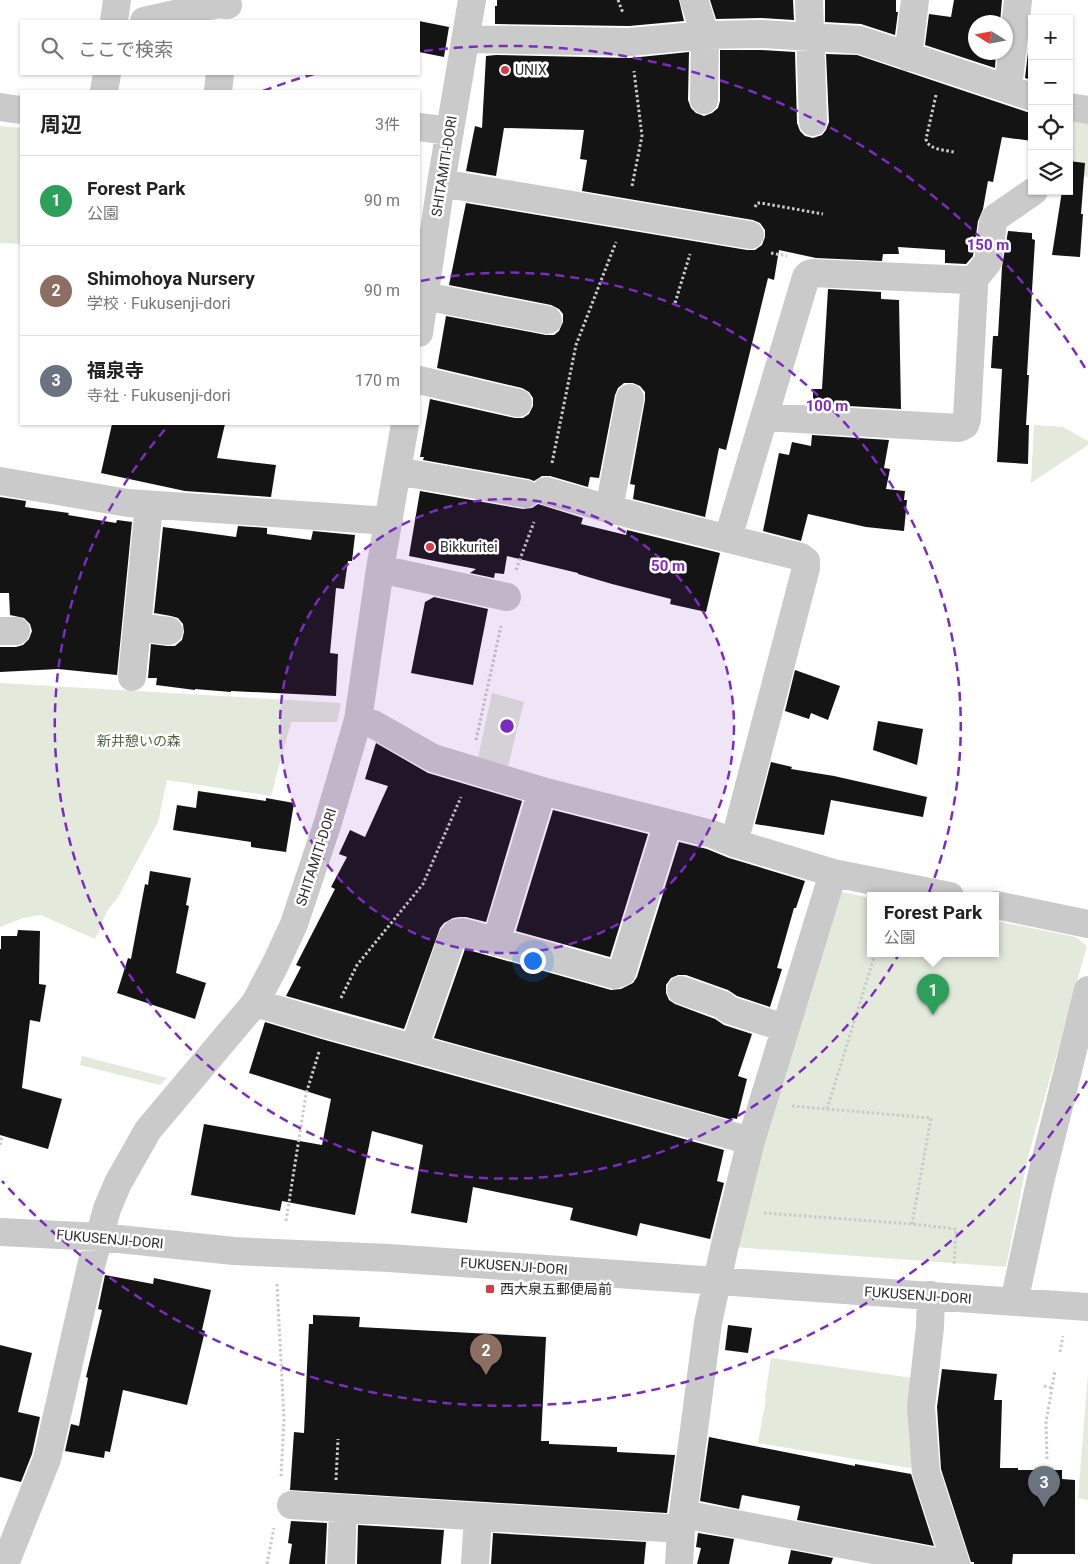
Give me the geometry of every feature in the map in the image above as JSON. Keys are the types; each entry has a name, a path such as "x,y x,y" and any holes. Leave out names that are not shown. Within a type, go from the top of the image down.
{"street":[{"path":"114,20 117,0"},
{"name":"SHITAMITI-DORI","path":"420,326 441,183 472,0"},
{"path":"694,0 704,35 704,100"},
{"path":"809,0 813,122"},
{"path":"908,57 915,0"},
{"path":"466,39 630,42 704,35 762,34 860,40 1020,93 1018,0"},
{"path":"148,20 218,4 228,9"},
{"path":"104,90 107,75"},
{"path":"218,90 220,75"},
{"path":"0,108 20,110"},
{"path":"1073,108 1088,110"},
{"path":"420,126 450,131"},
{"path":"441,183 750,236"},
{"path":"972,282 988,262 995,218 1028,195"},
{"path":"728,538 806,277 812,273 958,279 972,282 974,286 968,419 965,425 958,428 764,418"},
{"path":"424,296 548,320"},
{"path":"420,380 518,403"},
{"path":"609,509 630,398"},
{"name":"SHITAMITI-DORI","path":"5,1564 47,1459 91,1266 107,1209 118,1183 148,1130 255,1003 276,964 294,924 328,822 358,720 380,569 405,425"},
{"path":"397,471 536,492 728,538 801,557 806,561 806,568 734,843"},
{"path":"0,481 128,503 389,522"},
{"path":"132,677 149,504"},
{"path":"380,569 507,597"},
{"path":"137,627 169,631"},
{"path":"358,720 373,724 433,758 469,769 712,834 734,843 833,873 930,892"},
{"path":"496,942 542,790"},
{"path":"414,1048 452,938 456,933 462,932 615,976 622,972 668,823"},
{"path":"679,1564 682,1521 708,1323 717,1281 751,1141 833,873"},
{"path":"999,906 1088,924"},
{"path":"681,990 723,1005 729,1010 786,1028"},
{"path":"1014,1302 1040,1182 1088,990"},
{"path":"255,1003 751,1141"},
{"name":"FUKUSENJI-DORI","path":"0,1232 100,1237 234,1251 389,1258 1088,1307"},
{"path":"282,1504 478,1517 682,1521 942,1563 954,1561 926,1472 921,1408 930,1327 931,1295"},
{"path":"339,1508 341,1564"},
{"path":"475,1564 478,1517"}],"path":[{"path":"626,214 642,136 630,42"},
{"path":"942,68 926,139 930,146 954,152"},
{"path":"809,274 798,258 750,249 755,205 757,203 823,214"},
{"path":"675,303 698,227"},
{"path":"286,1221 306,1094 329,1025 357,965 423,884 456,809 469,769"},
{"path":"827,1109 874,957"},
{"path":"762,1104 931,1118 912,1224"},
{"path":"0,1145 2,1136"},
{"path":"734,1211 956,1229 954,1266"},
{"path":"267,1564 282,1504 284,1419 277,1284"},
{"path":"1060,1352 1063,1336"},
{"path":"1047,1459 1046,1422 1055,1371"},
{"path":"1044,1386 1052,1388"},
{"path":"338,1439 339,1508"}],"green space":[{"path":"1073,121 1088,123 1088,177 1073,175"},
{"path":"0,126 20,128 20,244 0,243"},
{"path":"1034,425 1063,427 1088,441 1088,445 1031,483"},
{"name":"新井憩いの森","path":"0,683 341,703 337,722 291,722 271,796 167,780 158,822 118,897 107,911 95,939 41,915 23,918 0,927"},
{"path":"492,693 524,702 507,770 477,762"},
{"path":"837,891 867,897 867,957 999,957 999,922 1076,937 1087,946 1028,1157 1006,1267 733,1247"},
{"path":"82,1056 167,1078 160,1085 80,1065"},
{"path":"771,1358 913,1378 916,1469 758,1443"},
{"path":"1088,1374 1088,1500 1078,1498"}],"building":[{"path":"497,0 679,0 684,21 629,26 495,24"},
{"path":"710,0 793,0 794,20 761,18 716,19"},
{"path":"825,0 896,0 896,12 898,12 895,35 861,24 825,22"},
{"path":"954,0 1002,0 1001,15 968,15 968,59 925,45 929,14 951,17"},
{"path":"420,21 449,27 444,57 420,52"},
{"path":"720,50 795,52 797,123 800,131 805,136 813,138 822,135 829,122 826,54 857,55 1028,112 1028,140 1002,137 993,182 988,181 983,209 978,221 973,256 966,264 945,263 945,250 898,247 899,254 883,254 882,261 816,258 779,250 774,280 768,278 726,450 719,448 705,517 633,499 635,485 630,484 645,392 640,386 633,383 624,383 618,388 599,478 590,477 588,487 550,476 542,476 534,481 423,460 424,457 420,457 430,399 515,418 523,418 529,414 533,406 533,398 529,392 522,388 437,368 446,316 546,335 554,335 559,331 563,322 563,314 559,309 551,305 449,285 466,203 747,250 755,250 762,245 765,237 765,230 760,223 753,220 582,191 587,160 580,159 584,130 504,128 496,176 466,171 475,126 482,128 486,56 630,58 689,52 688,100 691,108 696,113 704,116 718,108 720,101"},
{"path":"1028,52 1028,79 1025,78"},
{"path":"971,60 996,60 995,68"},
{"path":"1073,162 1085,163 1080,257 1052,255 1061,195 1073,195"},
{"path":"1008,231 1032,233 1032,239 1035,240 1027,375 1029,375 1026,425 1029,425 1028,464 997,462 1002,369 991,368 993,336 998,336 1002,267"},
{"path":"828,289 881,292 881,299 899,300 901,409 813,404 813,389 822,389"},
{"path":"112,425 225,425 217,458 276,465 271,497 185,491 101,473"},
{"path":"812,435 889,440 884,468 890,469 886,489 905,491 904,500 907,500 904,531 866,527 808,514 801,541 763,531 779,453 789,455 792,442 811,446"},
{"path":"420,491 523,509 532,508 538,504 583,518 581,524 626,535 627,530 720,553 706,612 670,604 671,599 578,573 507,556 504,574 495,573 494,578 470,573 476,569 409,556"},
{"path":"0,497 26,501 25,507 69,513 68,515 116,523 117,520 132,522 117,675 58,669 0,672 0,647 23,645 29,639 32,631 30,624 24,618 10,615 9,593 0,593"},
{"path":"238,526 267,528 267,534 311,540 313,531 355,535 352,561 348,561 344,589 336,588 330,653 338,654 336,696 195,690 156,685 157,678 148,678 151,644 175,646 182,640 184,632 183,624 178,618 154,613 163,527 236,537"},
{"path":"434,597 488,609 473,685 411,673 425,602"},
{"path":"795,670 840,686 828,720 811,713 809,719 785,711"},
{"path":"878,721 923,729 917,765 873,750"},
{"path":"376,743 428,773 522,801 486,922 459,917 444,923 440,928 404,1029 286,996 301,967 296,965 335,889 331,887 347,857 339,854 350,830 365,837 388,786 365,779"},
{"path":"771,762 792,767 791,769 834,776 927,797 923,817 831,800 824,835 755,824"},
{"path":"198,791 294,803 286,852 251,847 251,842 173,830 177,805 196,808"},
{"path":"553,810 648,834 610,957 516,931"},
{"path":"679,842 707,849 729,858 805,881 796,908 794,908 777,968 782,969 770,1007 686,975 678,975 671,978 666,985 666,993 669,1000 675,1004 715,1019 724,1025 752,1034 738,1076 747,1079 737,1119 732,1118 732,1120 434,1038 465,949 611,990 621,989 633,983 637,977"},
{"path":"150,871 191,878 186,905 189,906 176,973 206,983 195,1019 117,993 128,958 131,959 145,884 148,885"},
{"path":"18,930 40,931 39,984 46,985 40,1022 30,1020 22,1088 62,1099 48,1149 0,1135 1,936 17,936"},
{"path":"265,1022 724,1150 717,1181 724,1183 710,1239 640,1223 637,1236 570,1220 573,1208 473,1187 467,1223 411,1213 423,1145 372,1131 355,1215 282,1201 280,1211 191,1195 204,1124 322,1145 331,1099 249,1073"},
{"path":"105,1275 153,1284 154,1278 211,1290 202,1330 205,1331 187,1405 123,1390 110,1452 105,1451 104,1458 65,1451 71,1424 79,1426 88,1378 86,1377 102,1310 98,1309"},
{"path":"313,1315 360,1317 359,1327 546,1337 541,1441 549,1441 549,1444 617,1447 617,1452 675,1455 667,1513 290,1490 294,1432 304,1433 309,1324 313,1324"},
{"path":"728,1325 752,1328 748,1353 725,1350"},
{"path":"0,1345 32,1353 18,1412 40,1417 32,1454 21,1482 0,1477"},
{"path":"942,1369 997,1374 994,1400 1002,1400 1000,1468 1062,1470 1062,1479 1075,1480 1075,1554 1013,1554 1012,1564 974,1564 974,1562 971,1562 941,1469 937,1407"},
{"path":"709,1437 855,1466 855,1464 911,1474 934,1546 797,1520 800,1506 742,1495 739,1509 700,1501"},
{"path":"291,1521 327,1523 325,1564 289,1564 292,1544 288,1543"},
{"path":"358,1525 444,1530 441,1564 357,1564"},
{"path":"493,1533 646,1542 644,1564 491,1564"},
{"path":"698,1533 734,1539 729,1564 697,1564 701,1548 696,1547"},
{"path":"791,1550 833,1558 831,1564 788,1564"}],"place":[{"name":"UNIX","path":"505,70"},
{"name":"Bikkuritei","path":"430,547"},
{"name":"Forest Park","path":"933,1015"},
{"name":"西大泉五郵便局前","path":"490,1289"},
{"name":"Shimohoya Nursery","path":"486,1375"},
{"name":"福泉寺","path":"1044,1507"}]}
